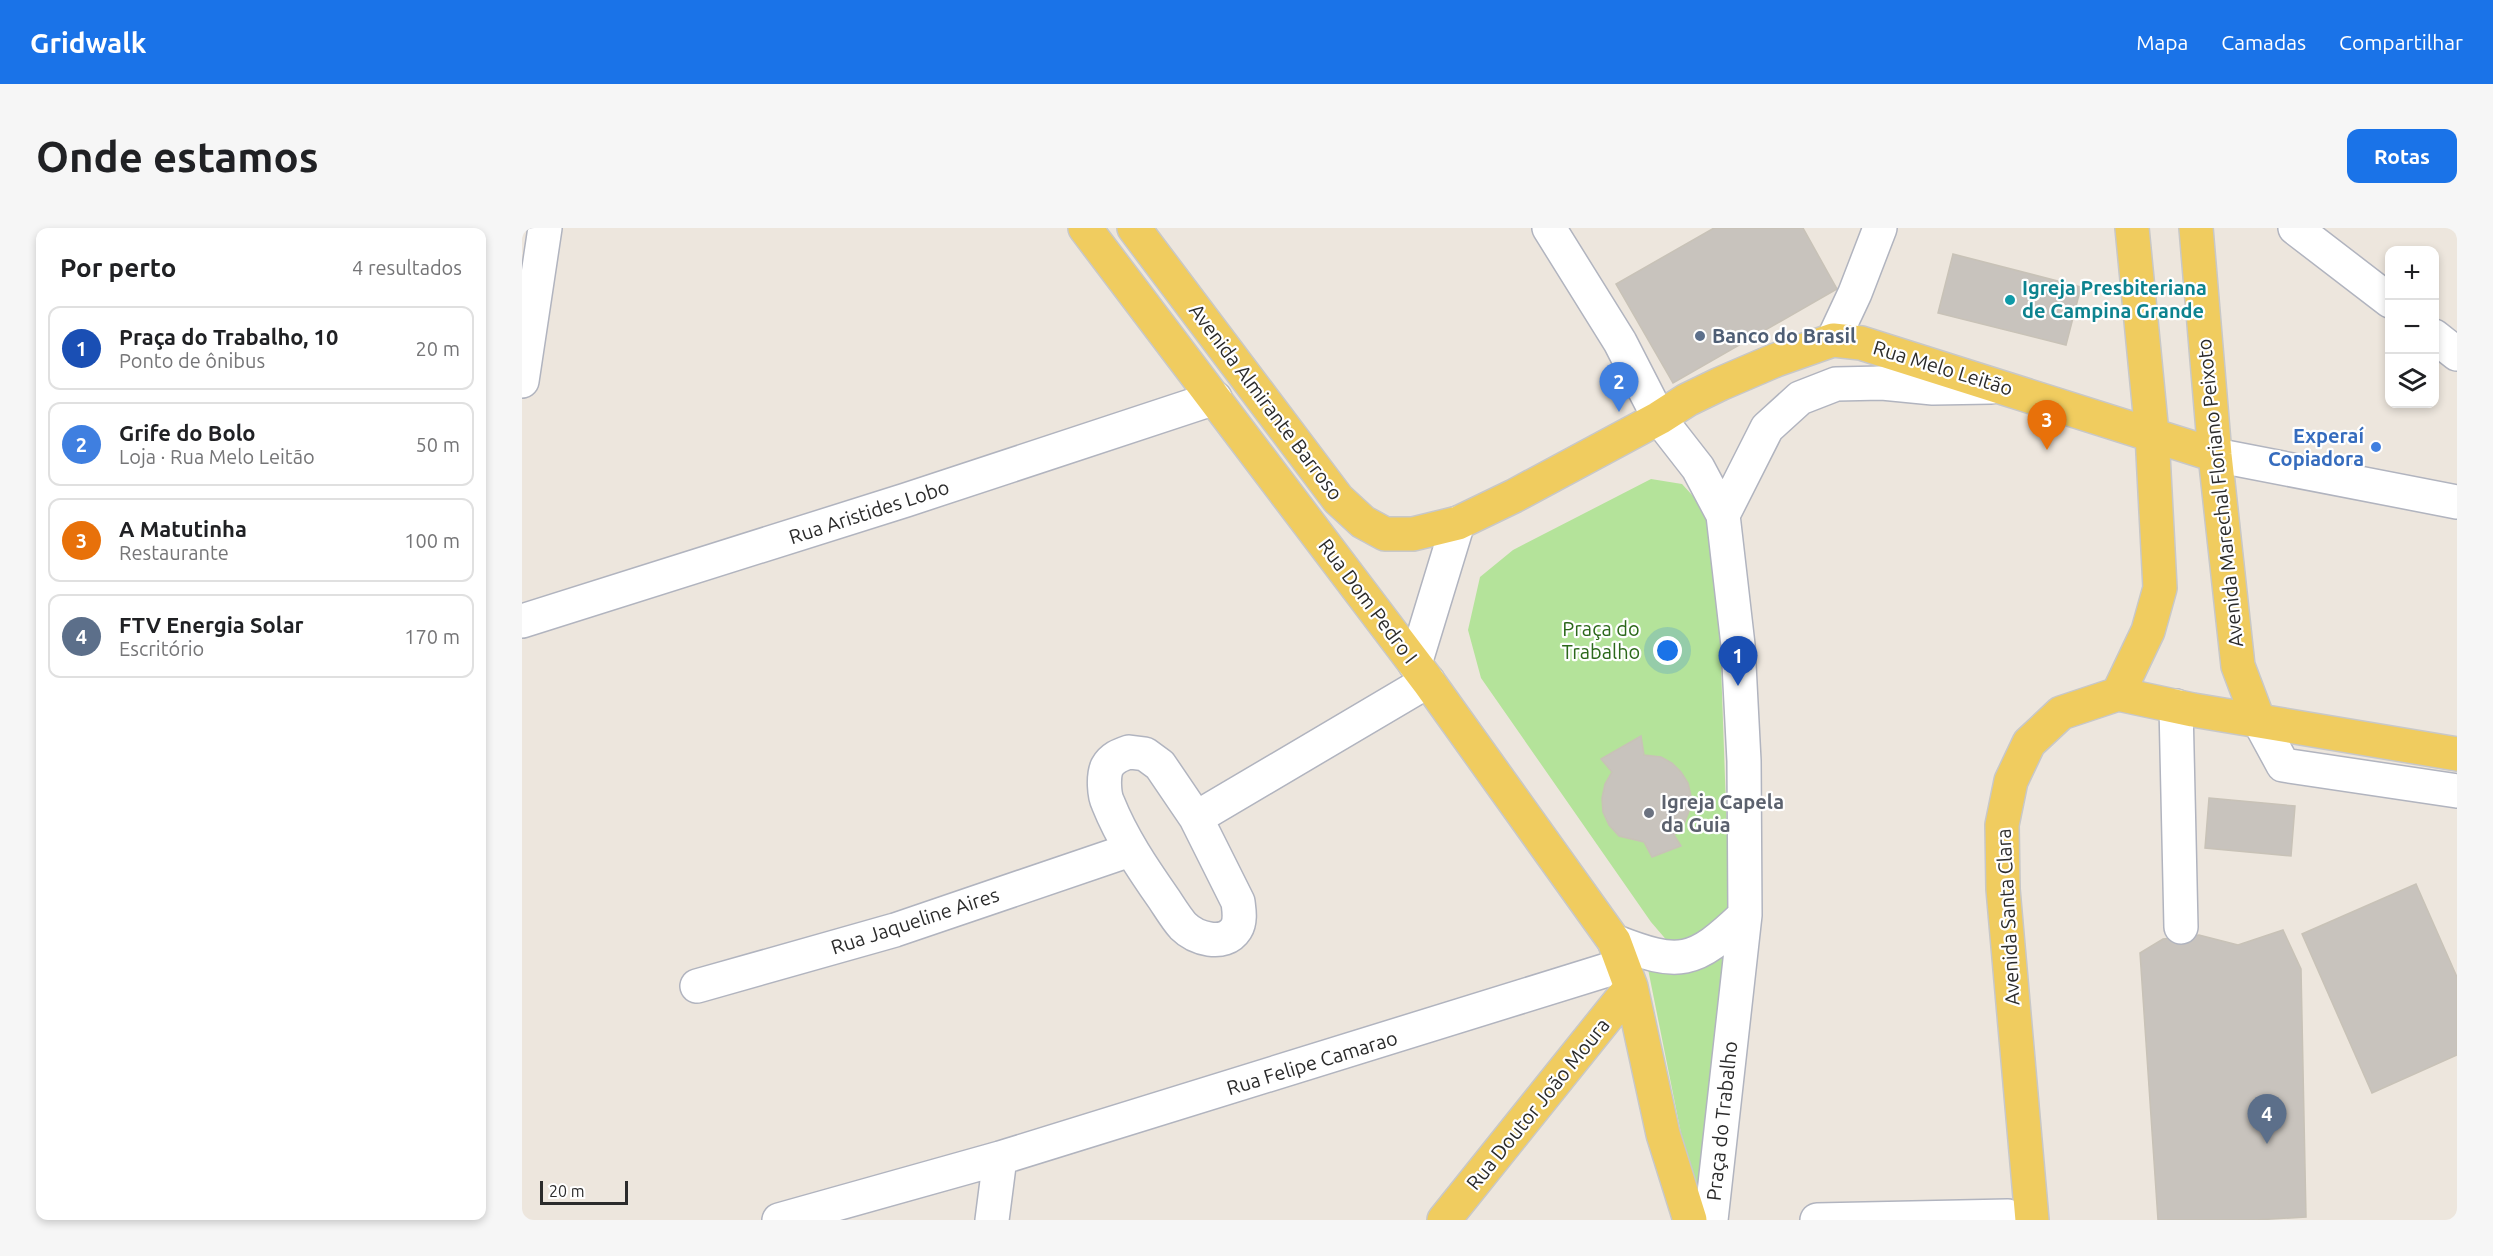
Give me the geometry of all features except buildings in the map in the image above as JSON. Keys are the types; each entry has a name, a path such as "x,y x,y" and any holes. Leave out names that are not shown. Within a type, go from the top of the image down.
{"main road":[{"name":"Rua Dom Pedro I","path":"1086,228 1422,673 1623,965"},
{"name":"Avenida Almirante Barroso","path":"1134,228 1338,499 1362,522 1385,534 1413,534 1458,523"},
{"path":"2132,228 2152,434 2160,588 2148,631 2118,694 2457,754"},
{"name":"Avenida Marechal Floriano Peixoto","path":"2196,228 2215,456 2238,666 2258,719"},
{"name":"Rua Melo Leitão","path":"1458,523 1514,496 1720,384 1776,360 1833,340 1861,343 2002,386 2215,456"},
{"name":"Avenida Santa Clara","path":"2020,1218 2003,889 2002,825 2011,780 2029,743 2061,713 2118,694"},
{"path":"1623,965 1663,1134 1690,1220"},
{"name":"Rua Doutor João Moura","path":"1444,1220 1623,965"}],"street":[{"path":"522,381 545,228"},
{"path":"1549,228 1620,342 1659,418 1698,468 1724,515"},
{"path":"1833,340 1855,293 1880,228"},
{"path":"2295,228 2389,300"},
{"path":"2439,340 2457,354"},
{"path":"1724,515 1767,428 1800,398 1836,384 1882,383 1933,388 2002,386"},
{"name":"Rua Aristides Lobo","path":"522,621 906,500 1215,398"},
{"name":"Rua Melo Leitão","path":"2215,456 2457,502"},
{"name":"Praça do Trabalho","path":"1711,1220 1745,915 1744,760 1738,645 1724,515"},
{"path":"1196,818 1422,673 1458,523"},
{"path":"2176,706 2181,927"},
{"path":"2258,719 2283,765 2457,791"},
{"path":"1129,752 1145,754 1160,765 1196,818 1238,902 1240,916 1236,930 1215,940 1199,937 1183,926 1130,850 1107,801 1106,768 1117,755 1129,752"},
{"name":"Rua Jaqueline Aires","path":"698,986 895,930 1130,850"},
{"path":"1623,965 1651,956 1679,959 1715,944 1745,915"},
{"name":"Rua Felipe Camarao","path":"779,1220 1000,1158 1623,965"},
{"path":"992,1220 1000,1158"},
{"path":"1817,1220 2020,1218"}],"green space":[{"name":"Praça do Trabalho","path":"1651,479 1682,484 1703,507 1717,552 1730,920 1701,939 1669,943 1651,922 1481,678 1468,630 1480,577 1513,550"},
{"path":"1730,941 1707,1190 1694,1198 1648,969"}],"place":[{"name":"Igreja Presbiteriana de Campina Grande","path":"2010,300"},
{"name":"Banco do Brasil","path":"1700,336"},
{"name":"Grife do Bolo","path":"1619,412"},
{"name":"Experaí Copiadora","path":"2376,447"},
{"name":"A Matutinha","path":"2047,450"},
{"name":"Praça do Trabalho, 10","path":"1738,686"},
{"name":"Igreja Capela da Guia","path":"1649,813"},
{"name":"FTV Energia Solar","path":"2267,1144"}]}
